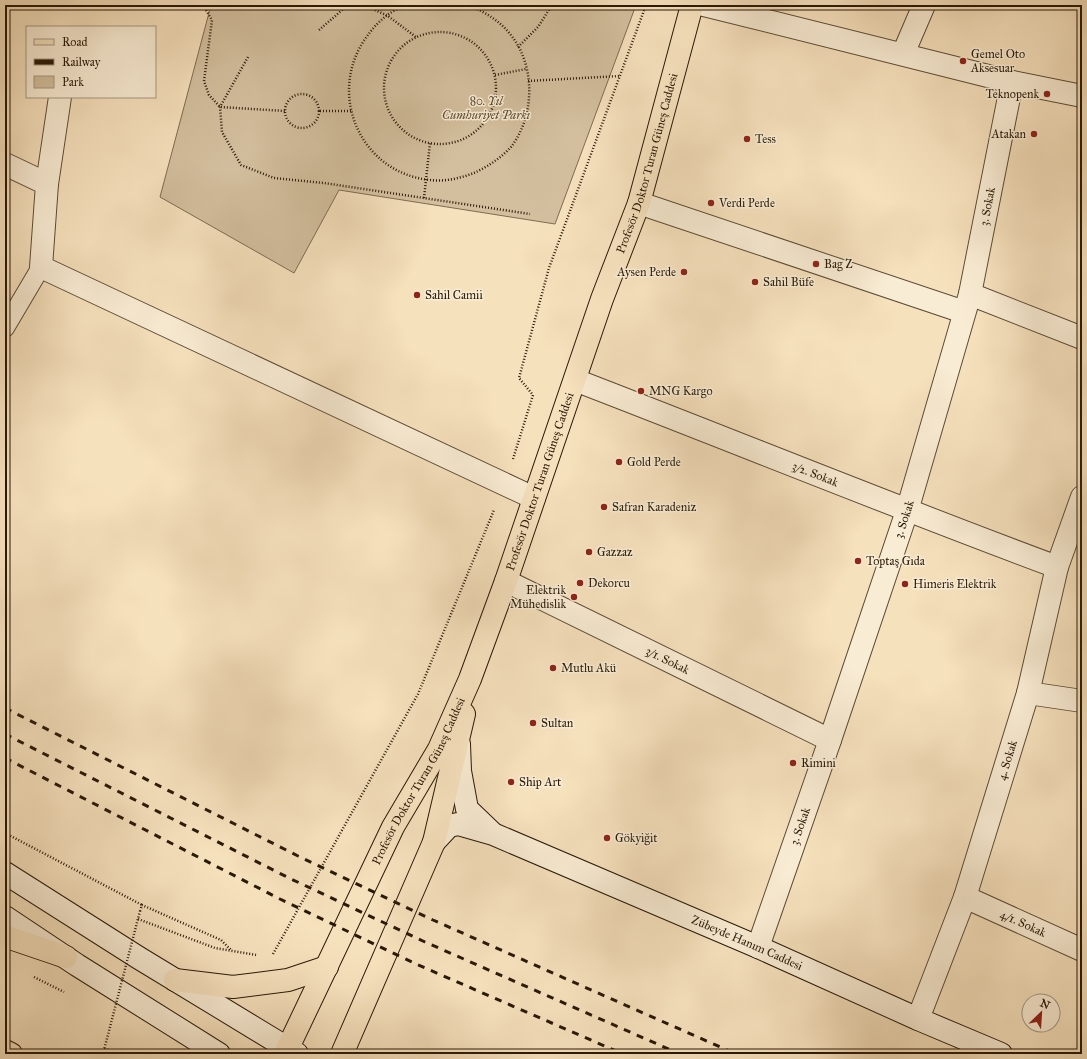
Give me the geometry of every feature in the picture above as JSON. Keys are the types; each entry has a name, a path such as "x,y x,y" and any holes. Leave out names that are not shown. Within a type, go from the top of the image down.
{"main road":[{"name":"Profesör Doktor Turan Güneş Caddesi","path":"290,1052 327,967 393,827 439,749 470,679 506,581 602,299 639,203 692,5"},
{"name":"Profesör Doktor Turan Güneş Caddesi","path":"342,1054 434,842 459,739 470,679"},
{"path":"5,939 10,938 66,957"},
{"path":"175,980 233,987 288,980 327,967"},
{"path":"5,1051 11,1054"}],"street":[{"path":"704,5 1012,82 1082,96"},
{"path":"903,54 924,5"},
{"name":"3. Sokak","path":"758,947 907,511 967,303 1012,82"},
{"path":"60,98 47,184 41,267 534,498"},
{"path":"5,164 47,184"},
{"path":"639,203 1082,338"},
{"name":"3/2. Sokak","path":"575,380 768,454 907,511 1057,567"},
{"name":"4. Sokak","path":"918,1019 965,897 1028,693 1057,567 1082,497"},
{"name":"3/1. Sokak","path":"506,581 830,740"},
{"path":"1028,693 1082,701"},
{"path":"459,739 460,771 467,809 493,834"},
{"path":"434,842 449,826 458,824 493,834"},
{"name":"Zübeyde Hanım Caddesi","path":"493,834 758,947 918,1019 1001,1054"},
{"path":"5,873 290,1052"},
{"name":"4/1. Sokak","path":"965,897 1082,950"},
{"path":"5,917 219,1054"}],"lane":[{"path":"5,328 41,267"}],"path":[{"path":"203,5 212,20 204,81 209,95 220,107 285,111"},
{"path":"319,30 348,5"},
{"path":"364,5 388,16 416,37"},
{"path":"408,5 401,7 376,23 358,47 349,75 348,105 358,133 377,157 402,173 430,181 460,178 488,167 510,146 525,120 530,91 525,60 511,34 488,14 469,5"},
{"path":"518,47 538,27 552,5"},
{"path":"271,957 418,694 505,484 533,395 519,378 549,268 646,5"},
{"path":"434,32 452,33 470,40 484,52 493,68 497,86 494,105 486,122 473,134 456,142 437,144 419,140 403,131 391,116 384,99 384,80 389,63 400,48 416,37 434,32"},
{"path":"248,56 220,107 222,132 241,165 274,178 324,183 530,214"},
{"path":"494,75 526,69"},
{"path":"528,80 619,76"},
{"path":"301,94 306,94 316,100 320,111 316,122 312,126 300,129 290,124 285,111 287,102 291,98 301,94"},
{"path":"320,111 351,111"},
{"path":"424,198 430,142"},
{"path":"5,833 142,905 221,940 231,950"},
{"path":"103,1054 142,905"},
{"path":"138,919 214,948 258,955"},
{"path":"104,1049 130,1054"}],"green space":[{"name":"80. Yıl Cumhuriyet Parkı","path":"200,5 636,5 555,224 339,190 294,273 160,197 210,9"}],"railway":[{"path":"5,708 298,856 433,920 736,1054"},
{"path":"5,734 289,878 425,942 680,1054"},
{"path":"5,758 280,899 416,964 623,1054"}],"place":[{"name":"Gemel Oto Aksesuar","path":"963,61"},
{"name":"Teknopenk","path":"1047,94"},
{"name":"Atakan","path":"1034,134"},
{"name":"Tess","path":"747,139"},
{"name":"Verdi Perde","path":"711,203"},
{"name":"Bag Z","path":"816,264"},
{"name":"Aysen Perde","path":"684,272"},
{"name":"Sahil Büfe","path":"755,282"},
{"name":"Sahil Camii","path":"417,295"},
{"name":"MNG Kargo","path":"641,391"},
{"name":"Gold Perde","path":"619,462"},
{"name":"Safran Karadeniz","path":"604,507"},
{"name":"Gazzaz","path":"589,552"},
{"name":"Toptaş Gıda","path":"858,561"},
{"name":"Dekorcu","path":"580,583"},
{"name":"Himeris Elektrik","path":"905,584"},
{"name":"Elektrik Mühedislik","path":"574,597"},
{"name":"Mutlu Akü","path":"553,668"},
{"name":"Sultan","path":"533,723"},
{"name":"Rimini","path":"793,763"},
{"name":"Ship Art","path":"511,782"},
{"name":"Gökyiğit","path":"607,838"}]}
